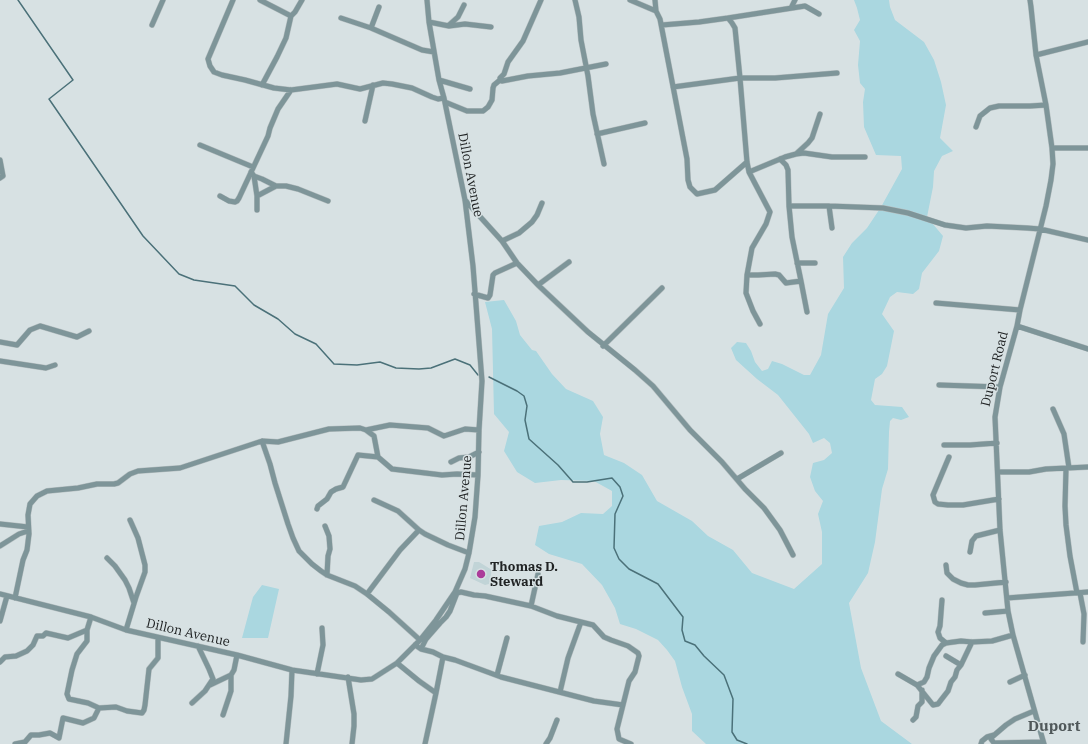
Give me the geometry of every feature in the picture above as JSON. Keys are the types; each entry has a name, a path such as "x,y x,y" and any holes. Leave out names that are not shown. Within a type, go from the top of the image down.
{"street":[{"path":"152,25 163,0"},
{"path":"233,0 208,59 214,72 274,88 291,90 337,84 360,89 383,83 397,84 444,100 468,111 483,111 488,108 492,100 494,85 504,74 508,62 523,41 541,0"},
{"path":"260,0 291,16"},
{"path":"262,85 286,38 291,16 302,0"},
{"name":"Dillon Avenue","path":"0,594 91,617 126,630 237,655 292,670 361,680 372,678 397,662 420,640 436,620 455,592 465,568 469,553 475,517 482,381 473,266 465,200 439,80 426,0"},
{"path":"575,0 597,134 604,164"},
{"path":"630,0 656,10"},
{"path":"655,0 656,10 662,25 687,159 688,184 697,194 715,190 747,162"},
{"path":"791,8 795,0"},
{"name":"Duport Road","path":"1030,0 1032,7 1036,55 1046,105 1053,164 1040,229 1017,326 1000,387 995,417 1000,530 1008,611 1013,635 1043,743"},
{"path":"449,26 458,17 464,5"},
{"path":"662,25 728,18 805,6 819,14"},
{"path":"372,28 379,7"},
{"path":"341,18 372,28 422,50 434,52"},
{"path":"728,18 734,28 749,172 770,212 766,224 752,248 747,275 746,293 760,324"},
{"path":"429,22 449,26 465,24 490,27"},
{"path":"1036,55 1088,42"},
{"path":"500,80 502,81 528,76 560,73 606,64"},
{"path":"673,87 740,78 775,78 837,73"},
{"path":"439,80 470,89"},
{"path":"365,121 373,86"},
{"path":"220,196 229,201 238,201 253,172 278,109 291,90"},
{"path":"976,127 980,116 990,108 999,106 1046,105"},
{"path":"796,154 812,138 820,114"},
{"path":"597,134 645,123"},
{"path":"200,145 253,172 262,179 276,186 286,186 298,189 328,201"},
{"path":"1052,148 1088,148"},
{"path":"749,172 796,154 804,153 832,157 865,157"},
{"path":"780,159 786,165 788,170 792,236 807,312"},
{"path":"0,160 3,176 0,178"},
{"path":"253,172 257,210"},
{"path":"256,196 276,186"},
{"path":"465,200 502,241 517,263 538,285 588,332 653,386 676,414 737,479 744,489 764,508 780,530 793,555"},
{"path":"502,241 519,233 532,222 542,203"},
{"path":"789,206 883,208 908,213 945,226 966,228 987,226 1040,229 1088,240"},
{"path":"829,206 832,228"},
{"path":"538,285 569,262"},
{"path":"474,294 488,298 495,273 517,263"},
{"path":"797,263 815,263"},
{"path":"747,275 775,274 786,283 801,280"},
{"path":"604,346 662,288"},
{"path":"936,303 1020,310"},
{"path":"0,342 17,345 30,330 40,326 77,337 89,331"},
{"path":"1017,326 1088,349"},
{"path":"0,362 46,368 55,365"},
{"path":"939,385 1000,387"},
{"path":"1053,410 1064,434 1068,468 1065,506 1066,525 1070,556 1084,614 1083,642"},
{"path":"366,430 390,425 428,428 444,436 465,429 479,430"},
{"path":"14,598 23,560 27,550 28,515 30,504 37,496 47,491 78,488 97,484 114,484 138,471 180,468 262,441 278,442 329,429 360,428 366,430 374,436 378,457"},
{"path":"262,441 293,538 300,551 312,564 327,575 355,586 367,594 390,612 420,640"},
{"path":"944,445 996,443"},
{"path":"451,462 459,458 469,457 479,452"},
{"path":"737,479 782,453"},
{"path":"317,509 331,492 343,487 358,455 378,457 392,468 442,475 478,475"},
{"path":"949,457 933,495 934,502 938,504 963,505 999,499"},
{"path":"998,472 1030,472 1046,469 1088,467"},
{"path":"374,500 398,512 419,530 448,545 469,553"},
{"path":"126,630 145,572 138,538 130,520"},
{"path":"0,524 28,529"},
{"path":"325,526 329,536 330,549 327,575"},
{"path":"0,546 28,529"},
{"path":"367,594 400,550 419,530"},
{"path":"970,552 972,542 976,536 1000,530"},
{"path":"107,558 125,580 134,604"},
{"path":"946,565 947,573 953,579 968,585 1006,582"},
{"path":"531,606 538,574"},
{"path":"421,649 426,639 446,618 456,593 461,592 474,596 484,596 531,606 557,616 593,625 604,637 628,646 638,653 639,656 635,672 629,682 618,730 619,739 631,744"},
{"path":"1007,598 1088,592"},
{"path":"0,621 7,596"},
{"path":"942,600 940,626 938,632 940,638 946,643"},
{"path":"985,613 1008,611"},
{"path":"91,617 86,630 87,640 77,654 72,670 67,694 69,699 88,703 99,708 116,707 127,711 142,713 145,705 149,669 158,658 158,638"},
{"path":"560,692 568,658 581,622"},
{"path":"317,674 323,645 322,628"},
{"path":"0,662 5,657 16,656 27,650 33,645 37,636 43,636 46,633 68,638 86,630"},
{"path":"917,685 924,682 934,656 942,645 961,641 992,641 1013,635"},
{"path":"497,676 508,638"},
{"path":"898,674 917,685 933,704 938,704 948,691 972,642"},
{"path":"415,645 421,649 497,676 594,701 623,705"},
{"path":"192,703 205,691 214,679 198,646"},
{"path":"209,686 231,674 234,670 237,655"},
{"path":"946,656 961,665"},
{"path":"425,744 443,657"},
{"path":"397,662 436,693"},
{"path":"286,744 292,670"},
{"path":"223,715 230,691 231,674"},
{"path":"1010,682 1025,675"},
{"path":"348,678 354,714 352,744"},
{"path":"913,720 916,717 918,706 922,702 922,690"},
{"path":"15,744 25,742 31,734 39,735 50,733 59,738 63,718 83,723 94,718 99,708"},
{"path":"981,744 987,737 994,735 1015,719 1034,711"},
{"path":"546,744 557,720"},
{"path":"994,735 991,739 994,743 1043,743"}],"shaded area":[{"path":"854,0 889,0 895,20 924,42 934,60 946,105 940,138 953,151 942,156 934,171 933,187 927,217 943,236 939,251 922,273 919,289 913,294 897,292 890,297 882,314 894,331 887,366 882,374 875,379 871,400 875,405 902,407 909,417 901,420 893,418 890,421 888,469 882,489 875,542 868,573 849,603 861,668 881,721 912,744 706,744 692,731 692,714 682,687 675,661 667,650 658,640 636,629 620,624 615,608 602,585 582,564 549,554 535,545 539,526 562,522 581,513 603,514 612,506 612,491 594,481 561,480 535,483 517,472 504,451 509,432 494,414 492,329 485,302 504,300 516,321 520,335 532,350 536,351 552,374 566,389 593,401 603,417 600,434 604,455 624,463 642,475 657,501 692,521 708,536 733,550 752,573 794,589 822,564 822,532 818,514 823,501 815,491 810,477 813,463 824,460 832,453 830,443 824,438 813,443 809,434 778,395 736,360 731,348 737,342 746,343 755,362 762,371 768,369 772,361 782,364 804,375 810,375 821,355 828,314 844,288 843,257 852,243 867,228 881,207 902,169 901,156 876,155 864,127 863,102 865,89 860,83 858,65 860,41 854,30 860,20"},
{"name":"Thomas D. Steward","path":"474,562 479,562 492,570 489,584 485,585 470,578"},
{"path":"262,585 279,589 268,638 242,638 253,597"}],"waterway":[{"path":"18,0 73,80 49,99 143,236 179,274 194,280 235,286 254,305 278,319 295,334 316,344 334,364 357,365 380,362 396,368 419,369 431,368 455,359 470,365 478,375"},
{"path":"489,377 524,396 527,406 525,420 529,439 558,465 573,482 587,482 612,478 620,487 623,496 615,514 614,548 619,559 629,569 658,584 683,617 682,630 685,641 695,645 724,675 733,699 732,732 737,740 747,744"}],"place":[{"name":"Thomas D. Steward","path":"481,574"}],"district":[{"name":"Duport","path":"1054,727"}]}
